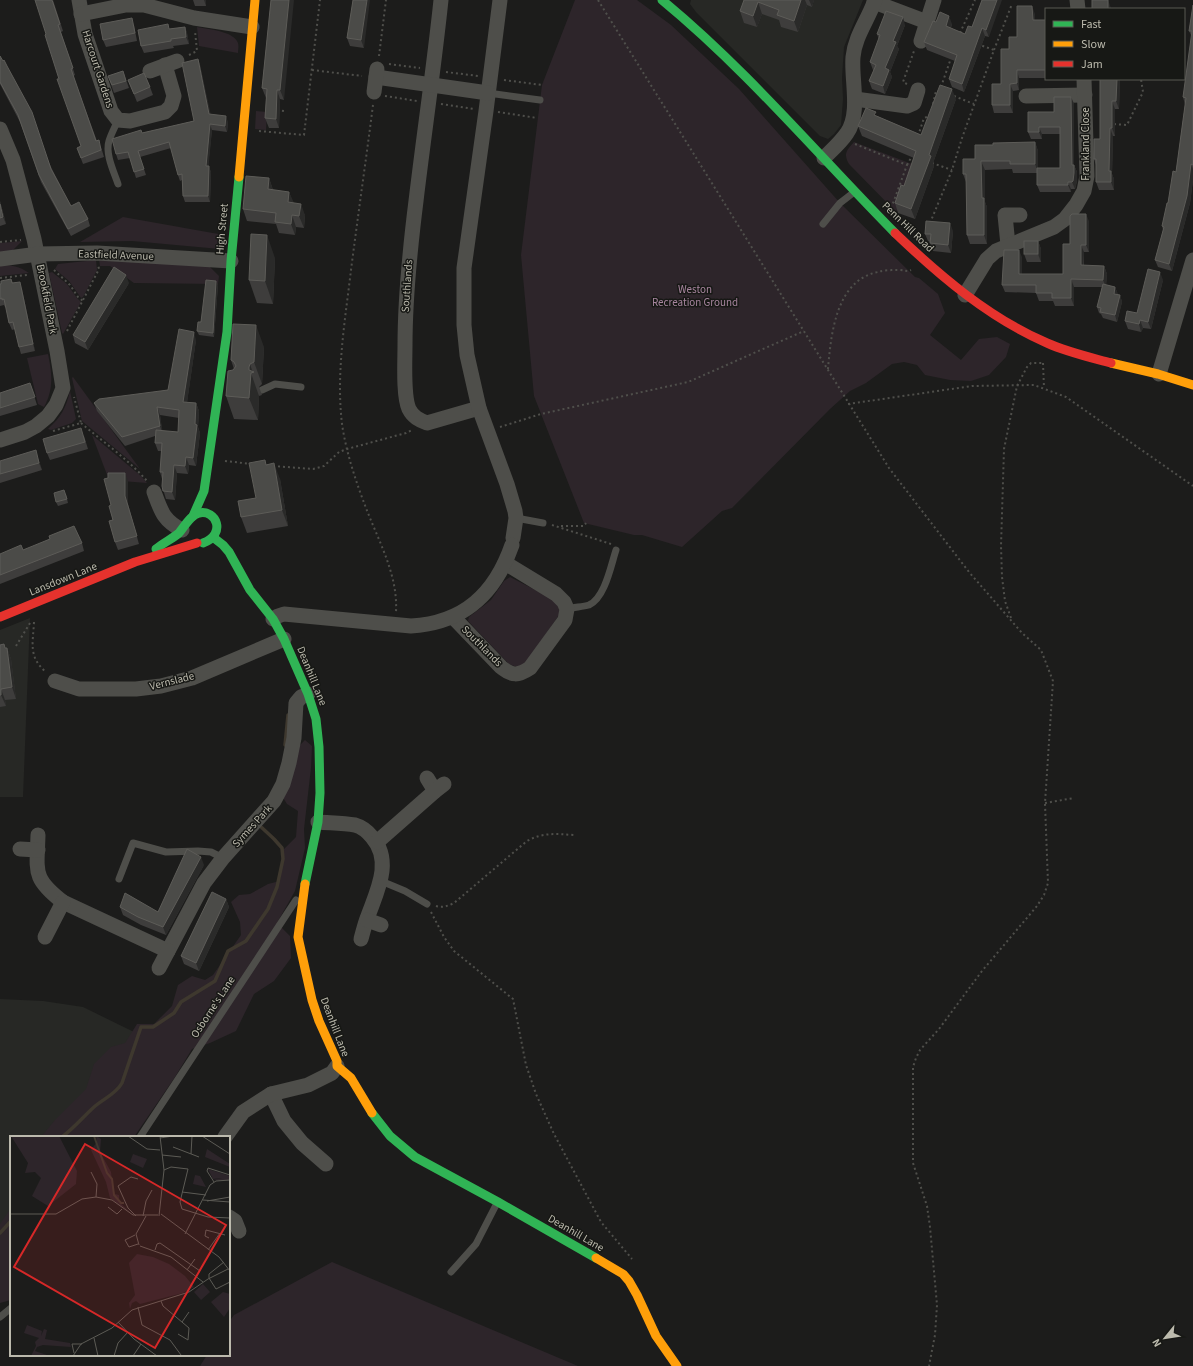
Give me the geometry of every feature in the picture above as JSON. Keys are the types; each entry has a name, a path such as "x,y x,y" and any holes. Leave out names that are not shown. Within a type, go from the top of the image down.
{"street":[{"name":"High Street","path":"188,522 199,504 204,491 208,460 222,386 231,261 252,27 256,0"},
{"name":"Southlands","path":"420,420 414,416 409,408 407,400 404,362 405,318 408,272 428,102 442,0"},
{"name":"Southlands","path":"273,619 284,614 396,625 426,625 440,622 465,610 485,594 505,563 512,541 516,518 515,511 507,484 479,408 467,355 464,326 464,268 500,0"},
{"name":"Penn Hill Road","path":"662,0 674,7 704,35 886,224 965,295 1010,325 1055,347 1079,355 1160,374 1193,384"},
{"path":"921,41 934,0"},
{"path":"824,158 848,132 852,122 855,99 853,58 857,37 874,1 927,22"},
{"name":"Harcourt Gardens","path":"150,71 171,63 174,96 171,106 165,112 130,121 118,120 111,111 86,34 80,7 144,5 194,18 252,27"},
{"path":"376,79 431,85 489,85"},
{"name":"Frankland Close","path":"965,295 987,259 996,251 1054,227 1066,219 1084,191 1087,176 1084,80"},
{"path":"855,99 907,106 914,103 918,90"},
{"name":"Frankland Close","path":"1026,96 1085,96"},
{"name":"Brookfield Park","path":"0,129 13,160 34,239 63,388 56,405 48,416 36,426 24,432 0,440"},
{"path":"1008,245 1005,215 1020,215"},
{"name":"Eastfield Avenue","path":"0,259 39,260 97,253 231,261"},
{"path":"1160,374 1193,263"},
{"path":"420,420 427,423 435,422 479,408"},
{"name":"High Street","path":"208,460 214,501 215,520"},
{"path":"154,492 159,507 168,521 188,522 202,513 207,514 215,520 218,528 214,538 206,543 197,542 189,536 187,526 188,522"},
{"name":"Lansdown Lane","path":"135,562 176,535 188,522"},
{"name":"Deanhill Lane","path":"214,538 224,545 250,590 273,619 284,639 308,694 316,719 319,747 320,793 318,822 304,888 298,937 312,1000 319,1021 335,1054 337,1066 351,1078 373,1115 390,1136 404,1149 415,1157 498,1202 622,1274 636,1292 653,1331 677,1366"},
{"name":"Lansdown Lane","path":"0,617 135,562 197,542"},
{"path":"505,563 556,594 564,602 567,609"},
{"name":"Southlands","path":"453,617 501,667 508,672 516,674 524,673 530,668 565,620 567,609"},
{"name":"Vernslade","path":"58,682 79,689 136,689 161,686 192,678 284,639"},
{"name":"Symes Park","path":"159,968 204,883 223,858 274,801 283,784 289,763 294,738 296,703 301,697 308,694"},
{"path":"377,842 435,784"},
{"path":"318,822 356,825 367,831 377,842 382,856 382,869 380,880 361,940"},
{"path":"20,849 38,842 37,871 42,882 63,902 168,951"},
{"path":"45,937 63,902"},
{"path":"367,920 381,925"},
{"path":"226,1136 243,1112 271,1094 308,1084 332,1073 337,1066"},
{"path":"271,1094 284,1121 302,1143 326,1164"}],"lane":[{"path":"489,85 540,100"},
{"path":"118,120 108,142 108,148 109,158 118,184"},
{"path":"823,224 840,203 855,192"},
{"path":"262,390 275,384 301,387"},
{"path":"516,518 543,523"},
{"path":"567,609 588,605 595,601 601,594 616,550"},
{"path":"119,879 133,843 166,852 211,852 223,858"},
{"path":"380,880 405,891 427,904"},
{"name":"Osborne's Lane","path":"141,1136 304,888"},
{"path":"451,1272 476,1244 498,1202"},
{"path":"0,1316 10,1309"}],"path":[{"path":"243,130 304,135 320,0"},
{"path":"386,0 344,322 340,392 342,424 347,449 366,507 389,561 397,603 396,625"},
{"path":"598,0 889,468 969,572 1012,621 1041,650 1053,681 1045,803 1048,883 1044,895 1037,906 982,971 939,1029 920,1050 913,1066 913,1163 928,1213 937,1305 935,1335 929,1366"},
{"path":"958,38 975,0"},
{"path":"929,226 952,170 974,104 1012,4"},
{"path":"192,54 197,52 194,18"},
{"path":"921,41 917,44 902,82 918,90 939,91 951,58"},
{"path":"980,45 994,50"},
{"path":"312,70 376,79 428,102 537,118"},
{"path":"376,79 433,70 489,85 542,85"},
{"path":"1113,124 1127,125 1143,92 1141,80"},
{"path":"932,109 936,91"},
{"path":"953,96 974,104"},
{"path":"271,109 284,111"},
{"path":"918,137 924,118 930,116"},
{"path":"842,139 907,165"},
{"path":"886,224 907,165 914,150"},
{"path":"925,161 952,170"},
{"path":"0,242 34,239"},
{"path":"0,278 32,275 30,268 39,260 49,265 70,285 78,298 83,302"},
{"path":"828,369 831,338 837,313 850,288 857,280 878,271 912,270 915,272 930,264"},
{"path":"66,334 99,269"},
{"path":"488,431 541,414 688,382 804,331"},
{"path":"1012,621 1005,601 1002,578 1001,546 1004,449 1017,386 1027,367 1031,363 1044,362 1044,388"},
{"path":"848,404 972,386 1034,385 1066,397 1193,486"},
{"path":"272,466 318,469 324,466 339,452 411,431 420,420"},
{"path":"81,423 140,472 154,492"},
{"path":"208,460 258,465"},
{"path":"543,523 558,526 617,546 616,550"},
{"path":"558,526 584,526 586,523"},
{"path":"16,646 34,616 33,653 35,660 39,666 54,676 58,682"},
{"path":"1045,803 1074,798"},
{"path":"427,904 440,907 448,906 454,903 527,841 534,837 546,834 574,835"},
{"path":"427,904 444,937 454,951 513,999 526,1065 536,1094 554,1134 601,1222 634,1262"}],"shaded area":[{"path":"691,0 863,0 844,47 841,125 834,134 828,139 820,136 696,12 690,4"},
{"path":"30,618 23,797 0,797 0,630"},
{"path":"0,999 43,1001 83,1007 136,1033 57,1136 10,1136 10,1215 0,1226"}],"green space":[{"name":"Weston Recreation Ground","path":"575,0 637,0 671,25 739,89 840,203 915,277 919,278 938,294 945,313 930,335 961,360 979,339 997,337 1010,344 1006,357 989,375 971,381 950,380 925,375 917,365 904,362 892,364 866,383 850,391 830,409 732,508 722,511 682,547 642,535 634,535 584,523 534,396 521,255 542,85"},
{"path":"197,27 220,31 236,39 238,43 238,53 199,46"},
{"path":"256,111 267,112 266,130 255,129"},
{"path":"854,142 912,164 896,212 849,164 846,154 849,147"},
{"path":"123,217 224,235 220,249 132,241 80,242"},
{"path":"22,241 12,251 0,254 0,243"},
{"path":"96,260 97,270 83,297 81,298 69,281 55,269 58,264"},
{"path":"99,260 209,266 219,276 218,284 134,283 110,266 100,266"},
{"path":"0,265 15,266 29,273 0,276"},
{"path":"52,272 67,284 81,302 63,334 49,273"},
{"path":"48,354 51,387 44,407 38,404 27,358"},
{"path":"73,377 140,469 82,421"},
{"path":"70,391 76,419 72,423 51,430 48,429 62,412"},
{"path":"92,435 141,476 147,483 109,480"},
{"path":"510,577 555,600 560,610 559,615 527,662 518,666 509,664 468,621 469,617 491,600 504,581"},
{"path":"305,740 312,746 304,829 305,848 295,891 277,923 290,936 291,958 274,981 254,994 236,1031 210,1043 192,1049 175,1077 135,1136 42,1136 55,1120 86,1089 94,1064 111,1047 125,1043 137,1024 154,1024 172,1006 178,985 192,976 205,980 213,975 241,935 240,922 231,902 239,895 250,894 268,884 280,881 284,849 296,837 298,811 287,804 282,796 296,749"},
{"path":"10,1208 10,1300 0,1303 0,1224"},
{"path":"332,1262 578,1366 200,1366 206,1356 230,1356 230,1321 234,1315"}],"building":[{"path":"35,0 52,0 60,24 58,25 73,68 71,69 96,141 99,140 101,150 81,158 77,148 81,146 57,79 59,79"},
{"path":"271,0 289,0 280,90 277,90 276,119 265,118 267,89 262,88"},
{"path":"353,0 367,0 361,40 347,38"},
{"path":"744,0 801,0 794,21 777,15 779,10 758,2 753,16 740,11"},
{"path":"982,0 997,0 986,30 982,28 962,84 949,79 957,55 924,42 933,21 936,22 940,12 949,16 946,26 965,34 968,26 972,27"},
{"path":"1092,0 1108,0 1108,8 1092,8"},
{"path":"1193,5 1193,165 1191,164 1187,196 1169,264 1155,260 1164,227 1162,226 1168,203 1173,171 1176,172 1186,98 1183,97 1192,31 1189,31"},
{"path":"1017,6 1032,6 1033,20 1045,20 1045,70 1017,70 1017,83 1010,84 1010,105 992,105 992,84 1001,84 1001,49 1009,49 1009,37 1017,37"},
{"path":"886,11 903,17 893,41 896,42 885,68 889,70 883,86 869,81 876,65 870,62 880,35 877,34"},
{"path":"132,18 135,33 103,40 100,24"},
{"path":"168,24 169,29 185,27 186,37 141,46 138,30"},
{"path":"0,56 3,61 4,60 32,112 51,169 71,206 79,202 88,219 68,229 39,175 18,115 0,82"},
{"path":"198,59 209,114 226,116 225,126 210,124 206,166 209,166 208,196 183,196 182,174 178,175 169,142 138,151 144,169 134,172 128,152 116,154 112,139 141,130 142,133 194,121 182,63"},
{"path":"123,71 126,81 112,85 108,76"},
{"path":"144,73 150,87 134,94 128,80"},
{"path":"1100,80 1117,80 1116,101 1112,101 1112,128 1110,128 1109,171 1111,171 1111,182 1096,182 1094,139 1100,139"},
{"path":"940,85 952,89 929,155 931,156 911,209 895,203 901,185 904,186 916,151 858,126 866,108 876,112 874,115 921,135"},
{"path":"1054,97 1071,97 1072,165 1074,165 1073,181 1068,182 1068,185 1037,185 1037,168 1060,168 1060,127 1039,127 1039,132 1028,132 1028,112 1054,112"},
{"path":"1035,142 1035,164 1010,164 1010,161 981,161 982,198 984,198 984,235 967,235 966,174 963,174 963,159 975,159 975,145"},
{"path":"246,176 269,178 268,189 289,192 288,202 301,204 299,216 292,215 291,224 275,222 276,213 243,209"},
{"path":"0,204 3,217 0,218"},
{"path":"1072,214 1086,214 1086,245 1081,245 1081,265 1104,266 1103,280 1071,279 1071,298 1052,298 1052,293 1036,293 1036,285 1002,285 1004,250 1019,250 1019,274 1063,274 1063,244 1070,244 1070,216"},
{"path":"926,221 950,223 948,245 930,243 931,234 925,234"},
{"path":"251,234 267,235 265,281 249,280"},
{"path":"1024,241 1038,241 1038,254 1024,254"},
{"path":"114,267 126,275 85,342 73,335"},
{"path":"1148,269 1160,272 1148,322 1140,320 1139,324 1125,321 1127,311 1137,313"},
{"path":"11,279 12,283 20,282 33,344 19,347 13,322 9,323 4,299 0,299 1,281"},
{"path":"206,280 216,281 213,333 197,331 198,322 201,322"},
{"path":"1103,284 1115,287 1114,294 1120,295 1115,315 1100,312 1101,308 1097,307"},
{"path":"233,324 256,325 254,362 250,364 249,367 249,370 254,372 251,373 249,398 226,396 228,371 233,370 236,366 231,360"},
{"path":"179,329 194,332 183,402 196,403 195,424 197,425 193,458 186,457 185,466 174,465 172,492 163,491 163,472 160,472 162,443 155,443 156,430 178,432 179,410 157,407 160,426 122,437 94,403 99,399 168,390"},
{"path":"30,383 35,397 0,408 0,393"},
{"path":"81,428 85,442 47,453 43,439"},
{"path":"36,450 39,463 0,474 0,461"},
{"path":"265,460 266,465 274,463 282,510 241,517 238,501 256,498 249,463"},
{"path":"108,473 125,473 125,496 137,536 115,542 109,521 113,520 109,506 111,505 104,479 108,478"},
{"path":"64,490 67,499 56,502 54,493"},
{"path":"74,526 82,543 0,575 0,554 21,545 23,550 50,539 49,536"},
{"path":"4,644 5,648 7,648 12,687 1,689 0,695 0,645"},
{"path":"187,849 201,857 163,927 138,917 120,907 125,893 158,912"},
{"path":"212,892 226,899 196,963 181,956"}],"waterway":[{"path":"285,745 288,715"},
{"path":"63,1136 94,1107 113,1093 122,1083 141,1027 153,1027 174,1013 181,1002 215,981 228,951 246,941 268,909 277,887 283,859 282,848 259,825"},
{"path":"0,1233 10,1222"}],"traffic: fast":[{"path":"662,0 753,84 895,233"},
{"path":"193,516 204,491 227,332 231,261 239,177"},
{"path":"156,549 179,533 188,522 199,513 205,513 214,518 217,528 215,534 203,543"},
{"path":"214,538 229,552 250,590 273,619 284,639 308,694 316,719 319,747 320,793 318,822 305,884"},
{"path":"372,1113 390,1136 415,1157 596,1258"}],"traffic: slow":[{"path":"239,177 255,0"},
{"path":"1111,363 1158,374 1193,385"},
{"path":"305,884 298,937 312,1000 319,1021 337,1061 337,1066 351,1078 372,1113"},
{"path":"596,1258 623,1274 629,1281 656,1336 677,1366"}],"traffic: jam":[{"path":"895,233 930,265 985,309 1026,333 1055,346 1111,363"},
{"path":"0,617 135,562 197,543"}]}
